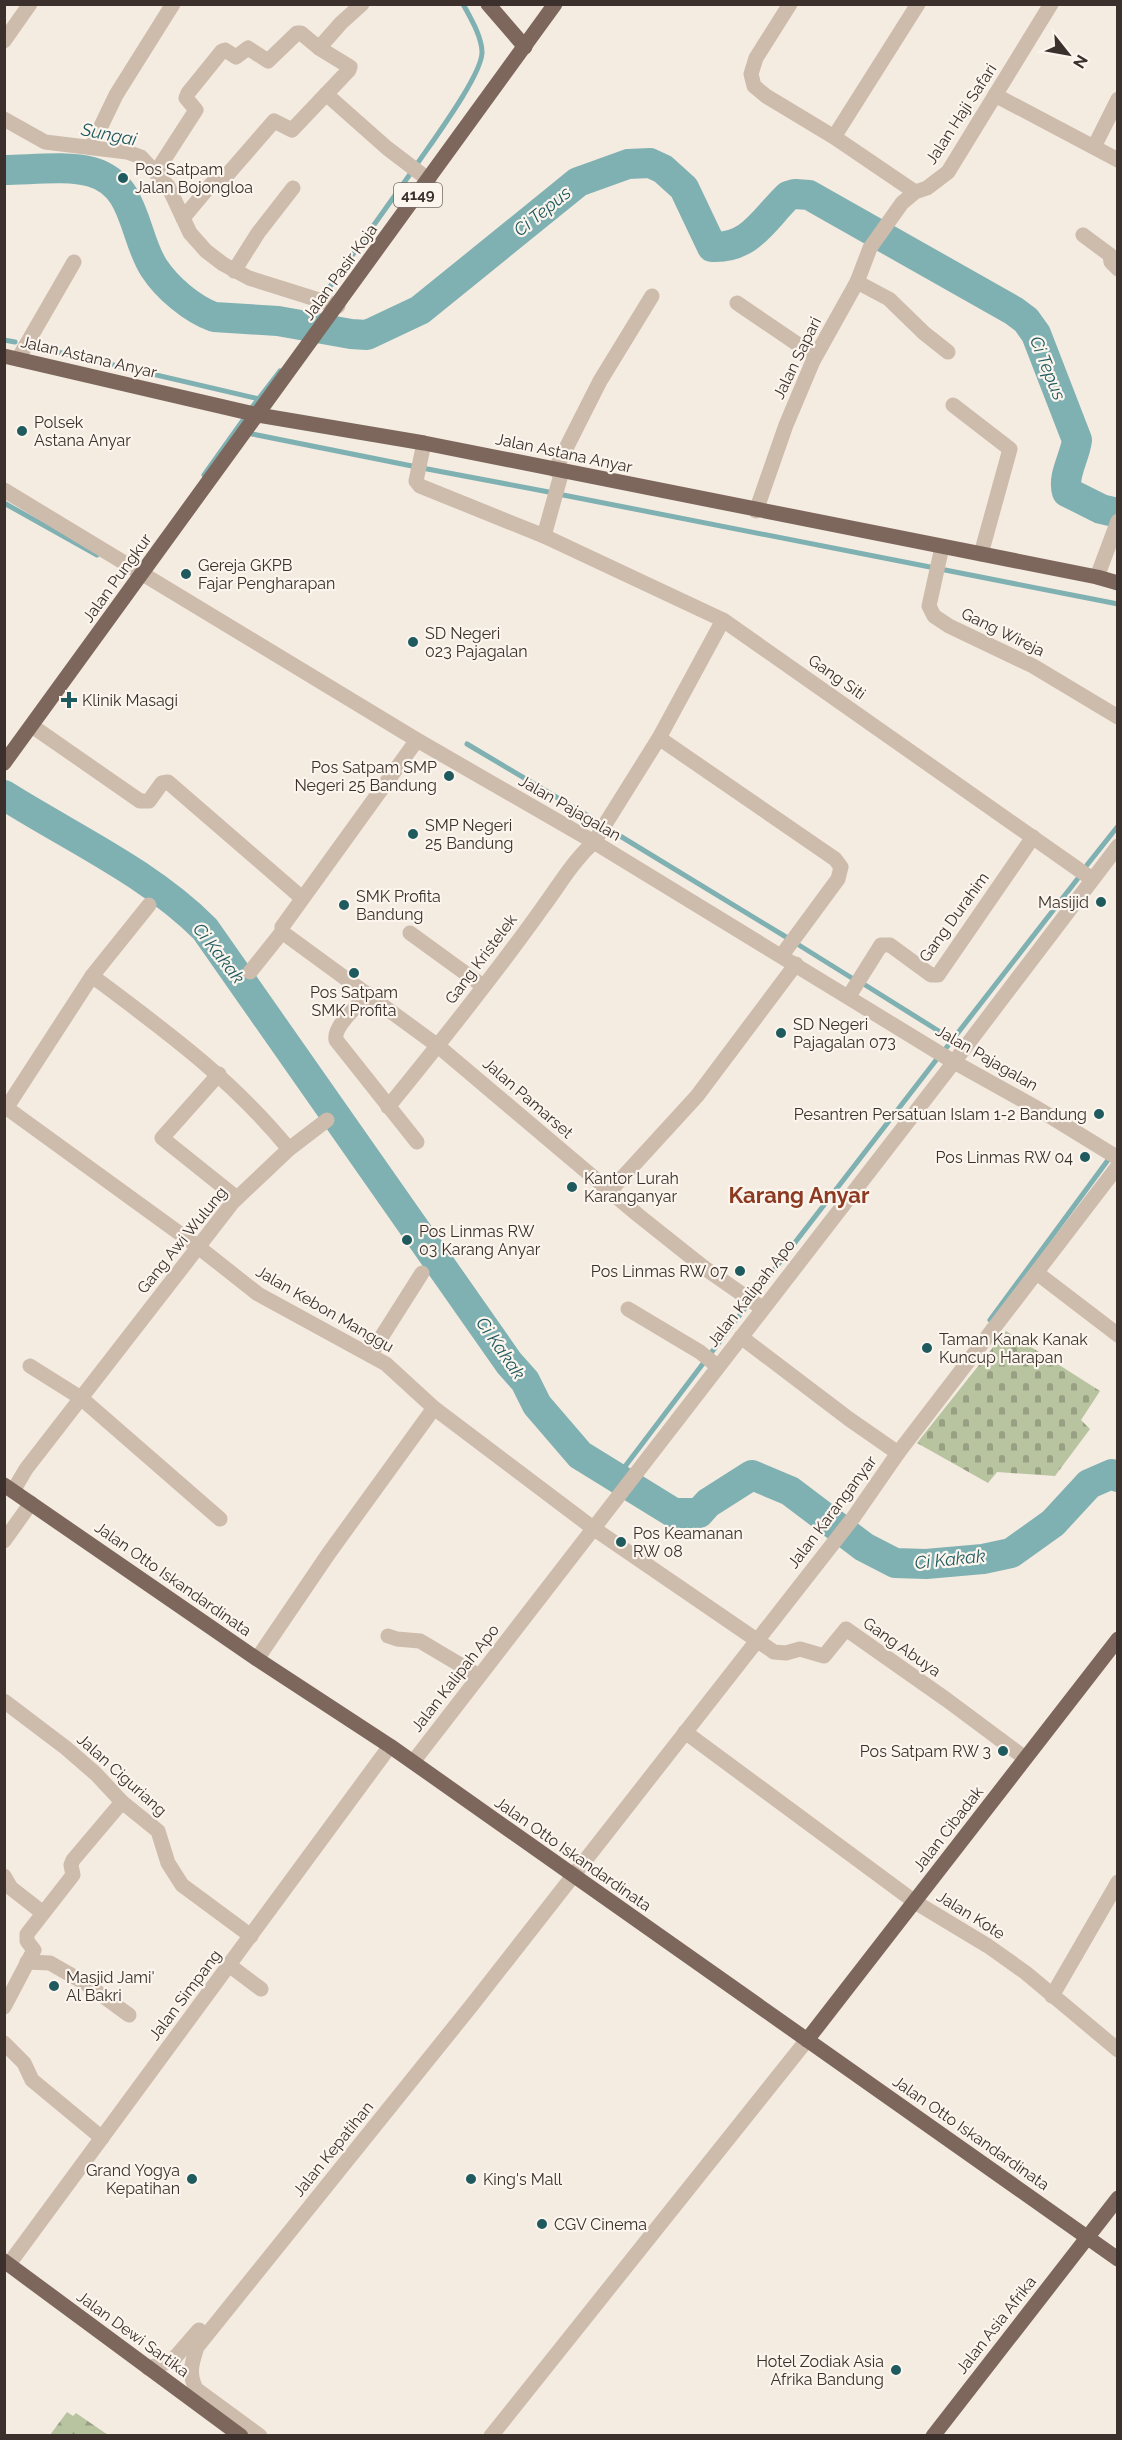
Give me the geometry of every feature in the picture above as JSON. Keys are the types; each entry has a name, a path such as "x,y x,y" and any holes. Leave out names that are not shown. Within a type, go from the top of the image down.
{"main road":[{"path":"488,4 525,47"},
{"name":"Jalan Pasir Koja","path":"258,415 555,4"},
{"name":"Jalan Astana Anyar","path":"11,357 258,415 424,443 1118,583"},
{"name":"Jalan Pungkur","path":"8,758 258,415"},
{"name":"Jalan Otto Iskandardinata","path":"9,1488 257,1659 390,1746 571,1876 1118,2259"},
{"name":"Jalan Cibadak","path":"807,2040 1118,1639"},
{"name":"Jalan Asia Afrika","path":"933,2436 1118,2198"},
{"name":"Jalan Dewi Sartika","path":"7,2263 241,2436"}],"street":[{"path":"4,41 30,4"},
{"path":"90,147 116,95 173,4"},
{"path":"319,48 341,22 362,4"},
{"path":"790,4 764,44 751,74 754,86 766,96 834,136 915,192"},
{"path":"834,136 918,4"},
{"name":"Jalan Haji Safari","path":"884,226 902,203 915,192 927,188 948,172 1052,4"},
{"path":"159,168 196,110 186,98 188,93 222,51 225,50 236,57 248,48 268,61 297,33 301,33 319,48 350,67 292,130 274,121 221,182 214,181 183,218"},
{"path":"326,94 387,148 429,180"},
{"path":"994,95 1118,160"},
{"path":"1094,147 1118,99"},
{"path":"4,118 45,142 127,152 141,157 159,168 190,233 206,251 249,278 338,306"},
{"path":"235,268 258,233 293,188"},
{"name":"Jalan Sapari","path":"756,510 786,425 815,356 857,282 870,248 884,226"},
{"path":"1083,235 1110,255 1111,262 1118,269"},
{"path":"11,357 74,262"},
{"path":"857,282 888,299 948,352"},
{"path":"544,536 558,470 600,381 652,296"},
{"path":"737,303 815,356"},
{"path":"952,405 1010,449 981,554"},
{"name":"Gang Siti","path":"424,443 416,481 420,486 544,536 723,620 1092,879"},
{"name":"Jalan Pajagalan","path":"4,490 417,740 597,836 954,1062 1035,1107 1118,1158"},
{"path":"1097,577 1116,524"},
{"name":"Gang Wireja","path":"942,547 928,606 934,616 949,626 1033,666 1118,717"},
{"name":"Gang Kristelek","path":"388,1107 438,1046 580,854 597,836 659,738 723,620"},
{"path":"32,726 140,801 149,801 162,783 168,782 302,898"},
{"path":"659,738 835,859 841,867 838,879 782,955"},
{"path":"250,972 282,932 282,927 302,898 417,740"},
{"name":"Gang Durahim","path":"849,996 881,945 890,945 931,975 938,975 1033,837"},
{"name":"Jalan Kalipah Apo","path":"413,1762 638,1470 710,1359 741,1337 754,1303 954,1062 1118,846"},
{"path":"6,1106 92,976 149,905"},
{"name":"Jalan Pamarset","path":"282,932 438,1046 610,1191 706,1269 754,1303"},
{"path":"410,933 483,986"},
{"path":"610,1191 697,1096 796,964"},
{"path":"92,976 219,1074 259,1114 289,1149"},
{"path":"369,994 335,1034 336,1040 417,1142"},
{"path":"219,1074 162,1138 237,1198"},
{"name":"Jalan Kebon Manggu","path":"6,1106 197,1246 258,1294 386,1364 434,1408 593,1528 757,1641"},
{"name":"Gang Awi Wulung","path":"9,1488 237,1198 289,1149 327,1120"},
{"name":"Jalan Karanganyar","path":"571,1876 853,1518 898,1453 1118,1166"},
{"path":"370,1355 422,1273"},
{"path":"1036,1273 1118,1335"},
{"path":"628,1309 710,1359"},
{"path":"741,1337 898,1453"},
{"path":"30,1366 81,1398 220,1519"},
{"path":"257,1659 329,1553 434,1408"},
{"path":"4,1540 32,1503"},
{"name":"Gang Abuya","path":"757,1641 774,1652 786,1653 800,1649 824,1656 846,1629 1025,1758"},
{"path":"388,1636 420,1641 479,1677"},
{"name":"Jalan Ciguriang","path":"4,1701 73,1755 158,1831 168,1863 182,1885 251,1936"},
{"name":"Jalan Kote","path":"685,1732 915,1902 988,1946 1026,1973 1118,2050"},
{"name":"Jalan Simpang","path":"7,2263 102,2138 390,1746"},
{"path":"4,2007 34,1950 27,1941 27,1934 73,1875 71,1865 73,1860 123,1802"},
{"name":"Jalan Kepatihan","path":"148,2368 172,2361 182,2350 424,2054 556,1886 556,1864"},
{"path":"4,1876 11,1888 44,1913"},
{"name":"Jalan Kepatihan","path":"260,2436 196,2388 190,2378 191,2365 197,2347 472,2005 571,1876"},
{"path":"1052,1996 1118,1882"},
{"path":"27,1962 50,1963 85,1983 129,2015"},
{"path":"229,1965 261,1989"},
{"path":"491,2436 807,2040"},
{"path":"4,2043 24,2063 32,2080 102,2138"}],"green space":[{"path":"1006,1331 1100,1391 1081,1420 1090,1429 1055,1476 997,1472 988,1483 917,1443"},
{"path":"67,2412 73,2416 76,2413 108,2435 50,2435"}],"waterway":[{"path":"415,167 465,92 480,61 482,51 480,39 463,4"},
{"name":"Ci Tepus","path":"4,170 71,169 92,172 107,179 118,188 126,200 147,255 159,276 197,309 214,317 278,321 367,335 420,310 578,182 628,164 650,163 663,169 684,188 712,247 737,243 746,238 788,196 809,195 1014,311 1026,320 1036,334 1077,440 1067,473 1067,492 1101,509 1118,513"},
{"path":"324,295 413,170"},
{"name":"Sungai","path":"302,324 317,304"},
{"path":"4,340 15,342"},
{"path":"32,346 259,399"},
{"path":"250,410 280,371"},
{"path":"204,475 246,416"},
{"path":"247,433 417,467"},
{"path":"422,468 554,493"},
{"path":"558,494 935,568"},
{"path":"4,503 97,555"},
{"path":"940,569 1118,604"},
{"path":"467,744 600,823"},
{"name":"Ci Kakak","path":"4,795 134,873 159,890 205,929 509,1363 525,1381 537,1405 580,1455 674,1513 699,1513 708,1503 752,1475 790,1491 864,1547 895,1563 926,1564 983,1559 1011,1553 1053,1523 1089,1484 1112,1474 1118,1477"},
{"path":"1087,865 1118,826"},
{"path":"607,828 791,940"},
{"path":"943,1052 1079,877"},
{"path":"794,942 855,980"},
{"path":"862,983 953,1040"},
{"path":"617,1477 940,1055"},
{"path":"990,1320 1108,1160"}],"place":[{"name":"Pos Satpam Jalan Bojongloa","path":"123,178"},
{"name":"Polsek Astana Anyar","path":"22,431"},
{"name":"Gereja GKPB Fajar Pengharapan","path":"186,574"},
{"name":"SD Negeri 023 Pajagalan","path":"413,642"},
{"name":"Klinik Masagi","path":"69,700"},
{"name":"Pos Satpam SMP Negeri 25 Bandung","path":"449,776"},
{"name":"SMP Negeri 25 Bandung","path":"413,834"},
{"name":"Masijid","path":"1101,902"},
{"name":"SMK Profita Bandung","path":"344,905"},
{"name":"Pos Satpam SMK Profita","path":"354,973"},
{"name":"SD Negeri Pajagalan 073","path":"781,1033"},
{"name":"Pesantren Persatuan Islam 1-2 Bandung","path":"1099,1114"},
{"name":"Pos Linmas RW 04","path":"1085,1157"},
{"name":"Kantor Lurah Karanganyar","path":"572,1187"},
{"name":"Pos Linmas RW 03 Karang Anyar","path":"407,1240"},
{"name":"Pos Linmas RW 07","path":"740,1271"},
{"name":"Taman Kanak Kanak Kuncup Harapan","path":"927,1348"},
{"name":"Pos Keamanan RW 08","path":"621,1542"},
{"name":"Pos Satpam RW 3","path":"1003,1751"},
{"name":"Masjid Jami' Al Bakri","path":"54,1986"},
{"name":"Grand Yogya Kepatihan","path":"192,2179"},
{"name":"King's Mall","path":"471,2179"},
{"name":"CGV Cinema","path":"542,2224"},
{"name":"Hotel Zodiak Asia Afrika Bandung","path":"896,2370"}],"district":[{"name":"Karang Anyar","path":"799,1195"}]}
